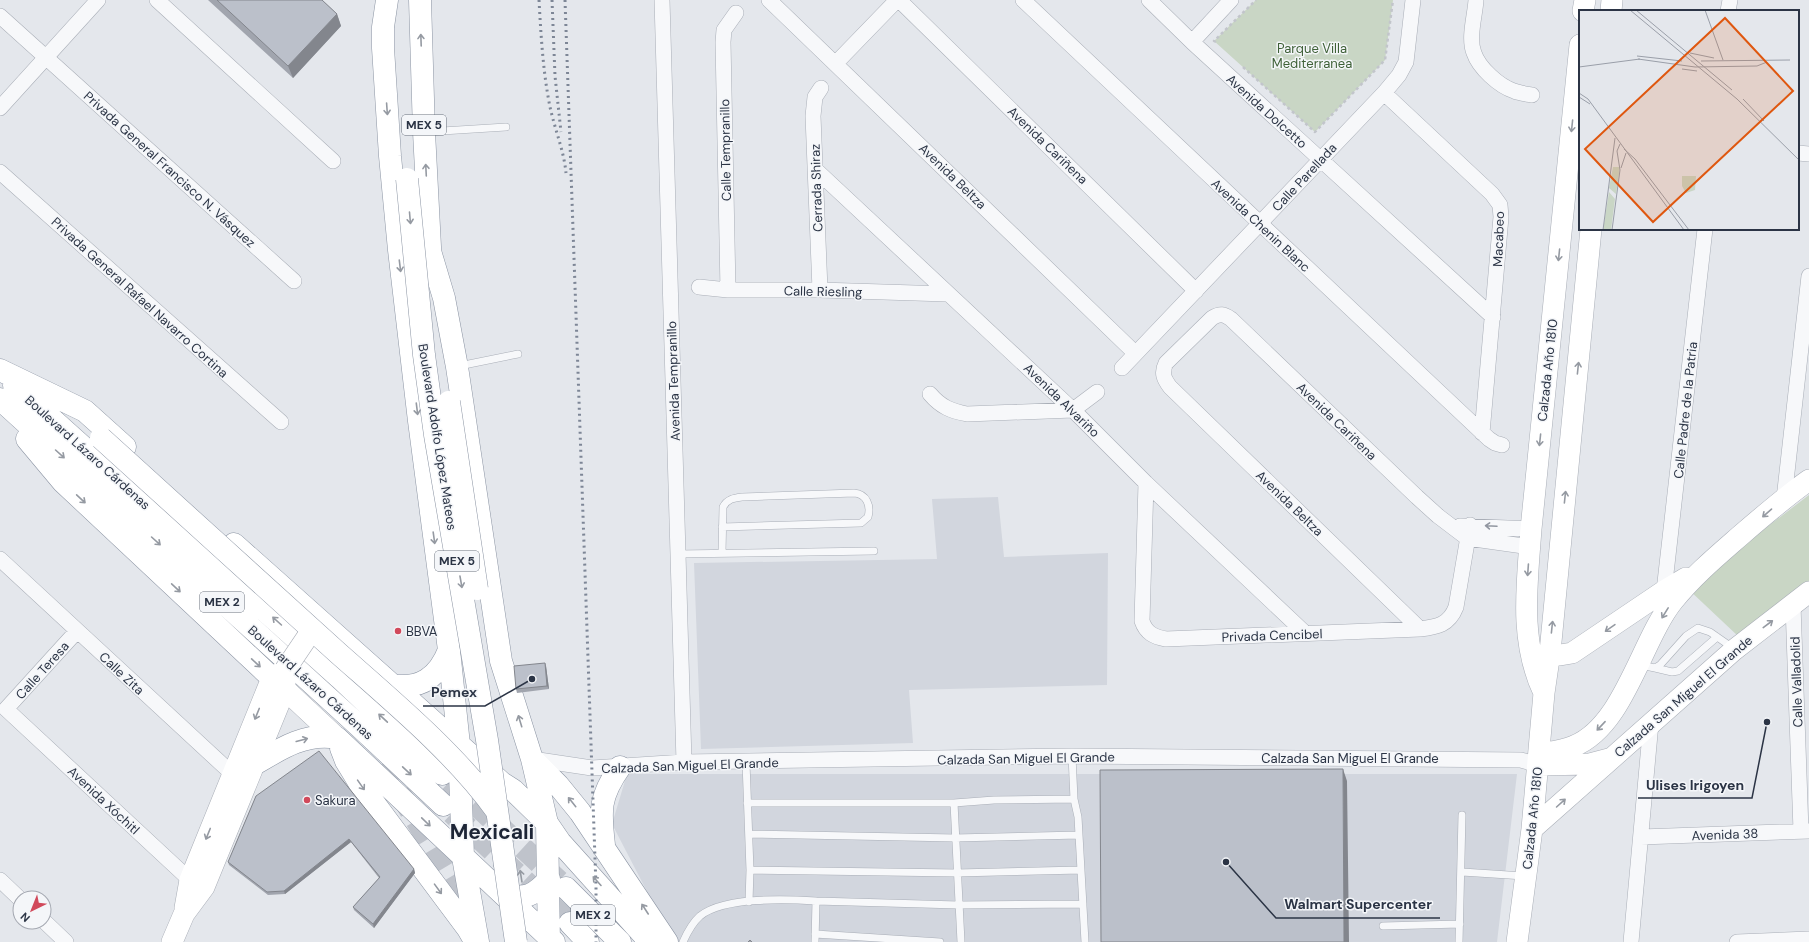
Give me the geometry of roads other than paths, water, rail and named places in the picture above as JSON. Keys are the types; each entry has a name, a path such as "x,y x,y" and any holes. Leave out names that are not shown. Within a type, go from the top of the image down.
{"highway":[{"path":"387,0 383,27 383,48 398,250 449,650 459,745 452,811 463,857 477,942"},
{"name":"Boulevard Adolfo López Mateos","path":"393,0 414,260 424,355 487,740 516,942"},
{"name":"Boulevard Adolfo López Mateos","path":"420,0 424,132 430,251 435,302 515,838 546,941"},
{"path":"430,251 444,298 457,367 502,661 532,759 547,823 557,883 546,941"},
{"path":"0,371 85,411 316,625 390,685 502,783 513,790 547,823 560,842 650,942"},
{"name":"Boulevard Lázaro Cárdenas","path":"0,371 340,678 442,774"},
{"path":"54,396 375,685 447,754 488,799 515,838"},
{"name":"Boulevard Lázaro Cárdenas","path":"0,399 452,811"},
{"path":"0,407 63,482 281,679"},
{"path":"390,685 410,687 426,680 444,664 449,650"},
{"path":"359,726 382,764"},
{"path":"255,764 298,741 325,735 337,738 503,894 546,941"},
{"path":"337,738 346,761 360,784 477,942"},
{"path":"532,759 558,785 580,812 667,942"},
{"path":"604,846 601,808 608,784 620,767"},
{"path":"452,811 465,802 480,786 490,783 502,783"},
{"path":"503,894 515,897 531,895 557,883"},
{"name":"MEX 2","path":"557,883 620,942"},
{"name":"MEX 2","path":"570,923 588,942"}],"street":[{"path":"0,108 98,0"},
{"path":"157,0 333,161"},
{"name":"Avenida Tempranillo","path":"662,0 684,762"},
{"name":"Avenida Beltza","path":"769,0 1135,353"},
{"path":"836,63 898,0"},
{"name":"Avenida Cariñena","path":"898,0 1196,291"},
{"name":"Avenida Chenin Blanc","path":"1023,0 1482,432 1495,443 1502,445"},
{"name":"Avenida Dolcetto","path":"1149,0 1192,42 1493,317"},
{"path":"1192,42 1231,0"},
{"name":"Calle Parellada","path":"1122,368 1384,93 1399,75 1406,62 1413,0"},
{"path":"1476,0 1472,39 1474,53 1483,66 1503,85 1514,91 1532,95"},
{"path":"1584,10 1585,0"},
{"path":"1611,10 1612,0"},
{"path":"1728,10 1730,0"},
{"name":"Calle Tempranillo","path":"728,290 723,42 724,30 736,13"},
{"name":"Privada General Francisco N. Vásquez","path":"0,16 294,281"},
{"name":"Calzada Año 1810","path":"1544,693 1535,674 1527,639 1526,600 1530,538 1579,56"},
{"name":"Cerrada Shiraz","path":"820,290 813,105 815,96 821,88"},
{"name":"Macabeo","path":"1384,93 1492,194 1500,205 1502,217 1482,432"},
{"path":"1799,153 1809,154"},
{"name":"Avenida Alvariño","path":"816,170 947,294 1074,410 1146,483 1305,633"},
{"name":"Privada General Rafael Navarro Cortina","path":"0,172 281,422"},
{"name":"Calzada Año 1810","path":"1517,942 1532,828 1532,760 1550,652 1591,230"},
{"name":"Calle Padre de la Patria","path":"1664,591 1705,230"},
{"path":"1784,498 1809,276"},
{"name":"Calle Riesling","path":"699,287 728,290 820,290 947,294"},
{"name":"Avenida Beltza","path":"1224,315 1218,314 1212,318 1166,363 1163,368 1163,374 1170,387 1420,629"},
{"name":"Avenida Cariñena","path":"1224,315 1231,319 1417,497 1452,526 1468,531 1530,538"},
{"path":"930,394 943,407 967,414 1074,410 1097,392"},
{"name":"Calzada San Miguel El Grande","path":"1532,760 1573,747 1592,735 1611,714 1646,666 1666,611 1702,569 1784,498 1809,480"},
{"name":"Privada Cencibel","path":"1146,483 1141,612 1144,626 1149,633 1156,637 1166,639 1420,629 1438,626 1450,619 1456,607 1468,531"},
{"name":"Calle Zita","path":"0,559 239,781"},
{"path":"1550,652 1560,655 1572,653 1664,591 1702,569"},
{"name":"Calzada San Miguel El Grande","path":"532,759 592,768 684,762 1072,756 1532,760 1590,764 1611,758 1734,650 1809,592"},
{"name":"Calle Valladolid","path":"1793,605 1805,831"},
{"path":"172,942 281,679 316,625"},
{"name":"Calle Teresa","path":"6,709 77,631"},
{"path":"281,679 337,738"},
{"path":"239,781 255,764 281,679"},
{"name":"Avenida Xóchitl","path":"6,709 197,883"},
{"path":"1631,942 1651,723"},
{"path":"1532,828 1611,758"},
{"name":"Avenida 38","path":"1641,837 1805,831"},
{"path":"0,880 12,891"},
{"path":"52,929 66,942"},
{"path":"1737,942 1809,939"}],"lane":[{"path":"424,132 506,127"},
{"path":"457,367 518,354"},
{"path":"722,527 861,523 868,517 869,507 867,500 859,494 742,497 732,499 726,502 723,507 722,527 722,553"},
{"path":"677,554 874,550"},
{"path":"1646,666 1665,660 1692,631 1698,628 1704,629 1734,650"},
{"path":"1646,666 1672,672 1678,671 1717,637"},
{"path":"1072,756 1074,799 1078,817 1085,942"},
{"path":"746,762 750,870 749,902"},
{"path":"748,803 954,803 994,800 1074,799"},
{"path":"954,803 961,942"},
{"path":"1460,942 1462,815"},
{"path":"749,834 955,838 1079,835"},
{"path":"750,870 957,873 1081,870"},
{"path":"1462,872 1526,876"},
{"path":"683,942 691,926 698,917 709,910 722,905 749,902 776,900 958,905 1083,904"},
{"path":"815,942 816,901"},
{"path":"1383,926 1460,924"},
{"path":"815,934 940,942"}],"tunnel":[{"path":"382,764 466,904 471,917"},
{"path":"450,781 559,881"},
{"path":"452,813 570,923"}],"railway":[{"path":"539,0 548,94 566,173"},
{"path":"552,0 555,76 561,132"},
{"path":"565,0 596,887 596,942"}],"place":[{"name":"BBVA","path":"398,631"},
{"name":"Pemex","path":"532,679"},
{"name":"Ulises Irigoyen","path":"1767,722"},
{"name":"Sakura","path":"307,800"},
{"name":"Walmart Supercenter","path":"1226,862"}],"district":[{"name":"Mexicali","path":"492,832"}],"park label":[{"name":"Parque Villa Mediterranea","path":"1312,56"}]}
